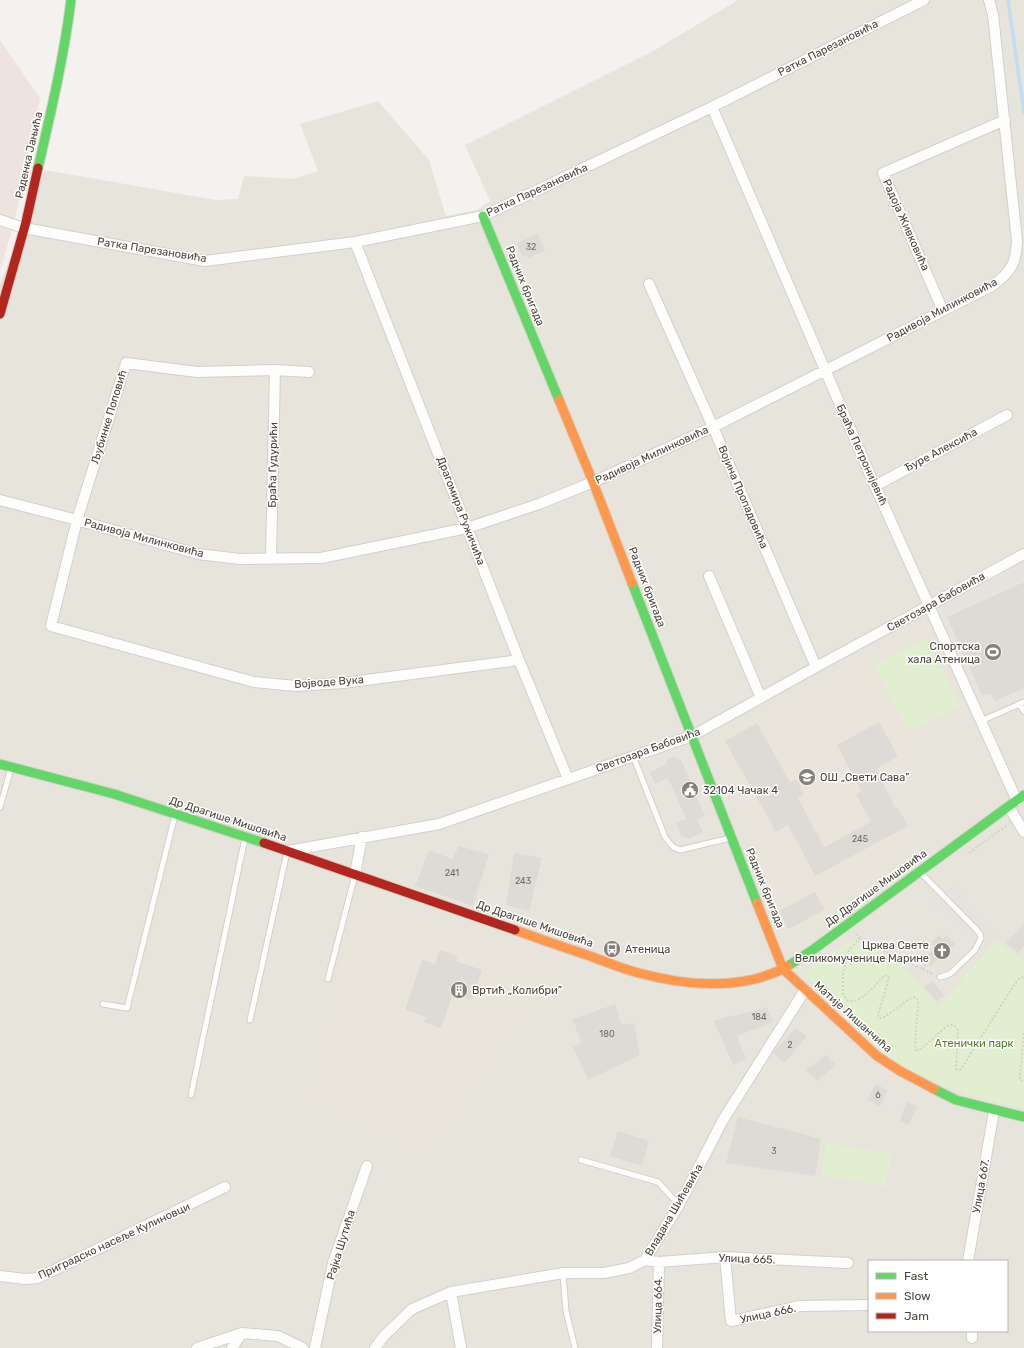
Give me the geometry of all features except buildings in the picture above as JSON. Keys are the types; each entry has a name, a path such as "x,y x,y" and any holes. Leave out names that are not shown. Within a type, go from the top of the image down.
{"street":[{"name":"Раденка Јањића","path":"0,314 24,228 54,99 67,32 71,0"},
{"name":"Ратка Парезановића","path":"0,220 24,228 205,261 355,242 483,216 712,107 924,0"},
{"name":"Радивоја Милинковића","path":"0,500 198,554 240,559 321,558 468,528 539,504 593,482 713,427 992,286 1004,277 1011,268 1016,256 1017,241 993,15 989,0"},
{"name":"Браћа Петронијевић","path":"712,107 875,486 1017,801 1024,832"},
{"name":"Радоја Живковића","path":"943,310 883,173 1004,120"},
{"name":"Радних бригада","path":"483,216 593,482 783,968"},
{"name":"Драгомира Ружичића","path":"355,242 519,660 568,779"},
{"name":"Војина Пропадовића","path":"649,284 713,427 816,667"},
{"name":"Љубинке Поповић","path":"51,626 77,520 126,363 196,372 275,370 309,372"},
{"name":"Браћа Гудурићи","path":"271,559 275,370"},
{"name":"Ђуре Алексића","path":"875,486 1007,415"},
{"name":"Светозара Бабовића","path":"288,850 439,824 692,736 1024,554"},
{"path":"709,576 761,698"},
{"name":"Војводе Вука","path":"51,626 254,682 295,686 344,682 519,660"},
{"name":"Др Драгише Мишовића","path":"0,764 114,794 288,850 638,973 657,978 685,982 720,983 748,979 783,968 814,949 1017,801"},
{"path":"355,874 362,837"},
{"name":"Матије Лишанчића","path":"783,968 861,1042 877,1056 894,1067 956,1100 994,1111 1024,1117"},
{"name":"Владана Шићевића","path":"375,1348 383,1337 412,1309 451,1292 563,1273 604,1273 629,1268 645,1260 679,1205 724,1120 805,990"},
{"name":"Улица 667.","path":"968,1260 994,1111"},
{"name":"Рајка Шутића","path":"315,1348 333,1263 367,1166"},
{"name":"Приградско насеље Кулиновци","path":"0,1276 25,1280 38,1278 225,1188"},
{"name":"Улица 665.","path":"645,1260 659,1262 725,1257 848,1263"},
{"name":"Улица 666.","path":"725,1257 731,1322 800,1306 868,1305"},
{"name":"Улица 664.","path":"657,1348 659,1262"},
{"path":"451,1292 461,1348"},
{"path":"232,1348 242,1333"},
{"path":"197,1348 242,1333 278,1336 303,1348"}],"lane":[{"path":"981,721 1021,703 1024,711"},
{"path":"633,756 665,836 673,847 680,850 732,837"},
{"path":"0,807 11,767"},
{"path":"103,1004 127,1008 175,814"},
{"path":"191,1094 245,837"},
{"path":"250,1020 288,850"},
{"path":"919,871 974,927 980,934 981,938 974,950 950,974 940,977"},
{"path":"328,979 355,874"},
{"path":"582,1160 658,1182 679,1205"},
{"path":"563,1273 566,1311 575,1348"}],"path":[{"path":"855,933 860,938 940,977"},
{"path":"860,938 849,950 843,974 843,994 848,1001 852,1002 859,1000 887,975 890,978 878,1015 879,1018 883,1018 911,998 915,997 918,1000 916,1050 921,1049 947,1026 955,1026 958,1030 956,1069 960,1070 1014,985 1024,977"},
{"path":"922,969 927,962"},
{"path":"1024,1034 1020,1075 1020,1080 1024,1081"}],"shaded area":[{"path":"738,0 1024,0 1024,1348 0,1348 0,284 45,170 216,200 238,199 244,176 293,179 318,171 300,124 378,101 429,160 446,216 477,210 490,201 465,145 655,50"},
{"path":"0,40 40,98 14,223 0,271"},
{"path":"1024,559 1024,579 946,615 940,604"},
{"name":"ОШ „Свети Сава”","path":"926,622 968,714 913,743 915,752 883,779 919,847 813,927 793,934 785,929 716,746 720,736"},
{"path":"954,885 995,937 970,936 929,900"},
{"path":"361,892 564,964 427,1155 305,1099"}],"green space":[{"path":"926,638 960,705 909,732 874,665"},
{"name":"Атенички парк","path":"854,938 898,962 939,1006 996,940 1024,961 1024,1109 981,1099 941,1085 892,1059 869,1043 809,979 806,973 809,968"},
{"path":"826,1142 891,1154 885,1187 821,1175"}],"waterway":[{"path":"1008,0 1024,112"}],"traffic: fast":[{"path":"38,168 61,63 71,0"},
{"path":"483,216 559,400"},
{"path":"632,583 757,903"},
{"path":"0,764 114,794 264,843"},
{"path":"788,966 814,949 1024,795"},
{"path":"934,1089 956,1100 1024,1117"}],"traffic: slow":[{"path":"559,400 632,583"},
{"path":"757,903 783,969 877,1056 900,1071 934,1089"},
{"path":"515,930 627,970 676,981 715,984 734,983 771,974 788,966"}],"traffic: jam":[{"path":"0,314 26,222 38,168"},
{"path":"264,843 515,930"}],"place":[{"name":"Спортска хала Атеница","path":"993,652"},
{"name":"ОШ „Свети Сава”","path":"807,777"},
{"name":"32104 Чачак 4","path":"690,790"},
{"name":"Атеница","path":"612,949"},
{"name":"Црква Свете Великомученице Марине","path":"942,951"},
{"name":"Вртић „Колибри”","path":"459,990"}]}
